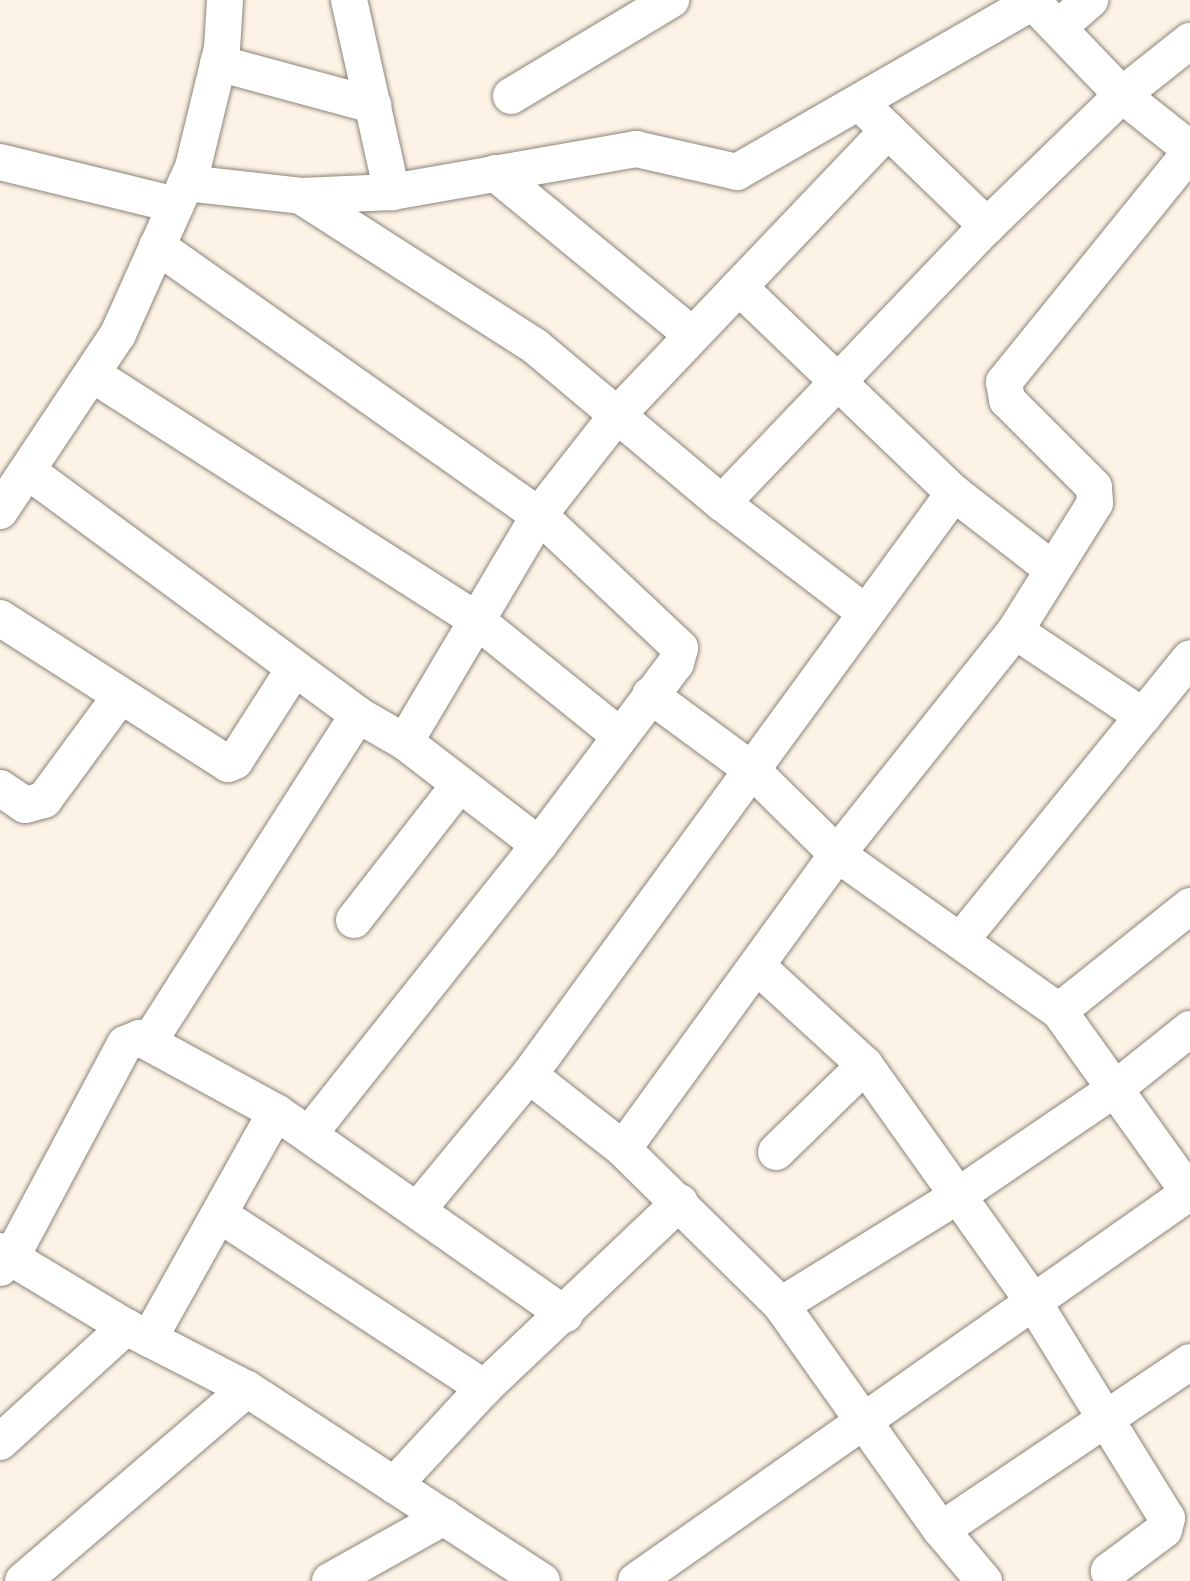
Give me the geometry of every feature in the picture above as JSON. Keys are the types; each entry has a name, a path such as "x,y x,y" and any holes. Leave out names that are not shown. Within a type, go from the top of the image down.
{"street":[{"path":"0,511 29,472 118,334 181,194 218,63 225,0"},
{"path":"349,0 392,192"},
{"path":"511,96 671,0"},
{"path":"1058,28 1090,0"},
{"path":"0,162 181,194 301,196 392,192 636,149 737,172 1032,1 1122,95 1190,150 1004,382 1007,400 1086,477 1097,495 1015,631 837,854 758,967 623,1149"},
{"path":"722,503 987,226 1122,95 1190,41"},
{"path":"218,63 373,105"},
{"path":"857,101 987,226"},
{"path":"405,742 539,515 617,415 888,130"},
{"path":"495,173 691,334"},
{"path":"301,196 536,347 722,503 866,613"},
{"path":"157,246 539,515 676,640 680,654 539,845 309,1134"},
{"path":"739,287 954,493 1052,569"},
{"path":"92,374 475,619 620,736"},
{"path":"29,472 358,715 405,742 539,845"},
{"path":"419,1208 529,1075 954,493"},
{"path":"0,618 219,761 231,763 294,669"},
{"path":"1015,631 1143,716"},
{"path":"961,940 1143,716 1185,675"},
{"path":"636,1581 863,1419 1190,1193 1059,1011 837,854 752,770 650,695"},
{"path":"0,788 25,805 44,800 119,698"},
{"path":"150,1040 358,715"},
{"path":"354,920 460,784"},
{"path":"1059,1011 1190,906"},
{"path":"758,967 865,1065 1034,1303 1167,1521 1164,1530 1109,1571"},
{"path":"781,1305 956,1197 1115,1089 1190,1029"},
{"path":"542,1581 247,1389 4,1259 125,1044 133,1038 150,1040 276,1112 419,1208 565,1314"},
{"path":"776,1152 865,1065"},
{"path":"529,1075 623,1149 781,1305 941,1530 984,1581"},
{"path":"0,1442 138,1333 220,1215 276,1112"},
{"path":"394,1485 484,1388 680,1202"},
{"path":"220,1215 484,1388"},
{"path":"941,1530 1106,1422 1190,1362"},
{"path":"23,1581 247,1389"},
{"path":"330,1581 444,1517"}]}
